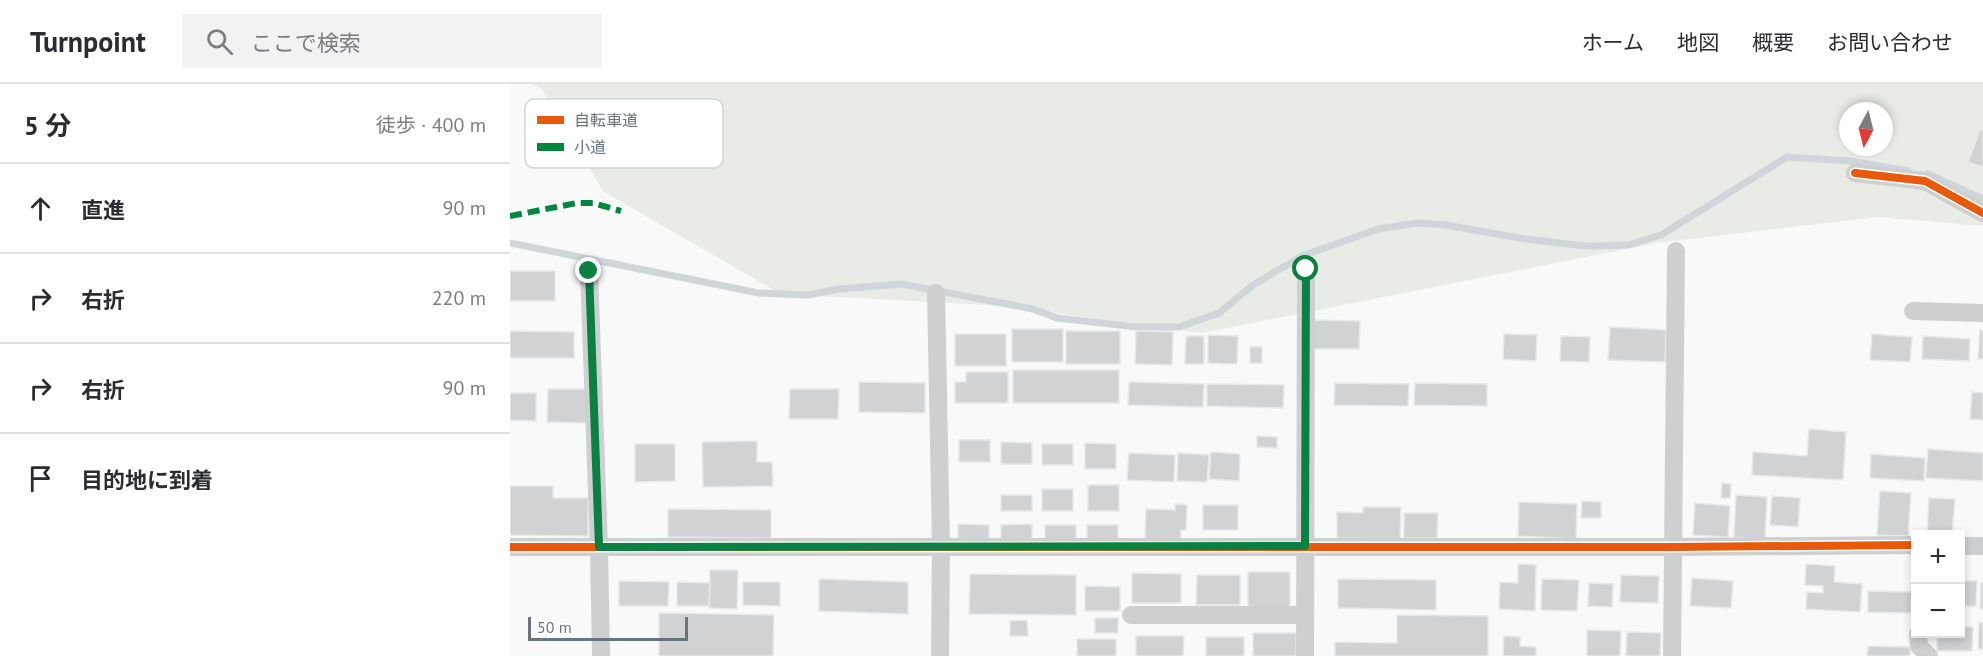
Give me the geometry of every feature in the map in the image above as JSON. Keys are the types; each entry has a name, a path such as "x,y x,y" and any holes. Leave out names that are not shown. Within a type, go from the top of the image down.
{"street":[{"path":"1855,173 1925,181 1983,213"},
{"path":"1672,656 1676,251"},
{"path":"1305,656 1306,269"},
{"path":"589,271 601,656"},
{"path":"936,293 941,546 940,656"},
{"path":"1913,311 1983,313"},
{"path":"510,547 1911,545"},
{"path":"1965,546 1983,546"},
{"path":"1131,615 1305,615"},
{"path":"1918,638 1919,646 1929,656"}],"shaded area":[{"path":"530,84 1983,84 1983,226 1878,217 1657,243 1201,333 1006,306 781,294 604,192 589,168 723,168 723,99 548,99 541,88"}],"building":[{"path":"1980,130 1983,131 1983,167 1968,162"},
{"path":"510,271 555,271 555,301 510,301"},
{"path":"1313,320 1360,321 1359,349 1313,349"},
{"path":"1610,327 1666,330 1665,362 1608,360"},
{"path":"1012,329 1063,329 1063,362 1012,362"},
{"path":"1980,330 1983,330 1983,359 1978,359"},
{"path":"510,331 574,332 574,358 510,358"},
{"path":"1066,331 1120,331 1120,364 1066,364"},
{"path":"1136,331 1173,332 1172,365 1135,364"},
{"path":"955,334 1006,334 1006,366 955,366"},
{"path":"1504,334 1537,335 1536,361 1503,359"},
{"path":"1872,334 1912,337 1910,362 1870,360"},
{"path":"1208,335 1238,336 1237,364 1208,363"},
{"path":"1186,336 1204,336 1204,364 1185,364"},
{"path":"1561,336 1590,337 1589,362 1560,361"},
{"path":"1923,336 1970,339 1969,361 1922,359"},
{"path":"1250,347 1262,347 1262,363 1250,363"},
{"path":"1013,370 1119,370 1119,403 1013,403"},
{"path":"966,372 1008,372 1008,403 955,403 955,382 966,382"},
{"path":"859,382 925,383 925,413 859,412"},
{"path":"1129,382 1204,384 1203,407 1128,405"},
{"path":"1335,383 1409,384 1408,406 1334,405"},
{"path":"1415,383 1487,384 1487,406 1414,405"},
{"path":"1207,384 1284,385 1283,408 1207,406"},
{"path":"548,389 587,389 587,423 547,422"},
{"path":"790,389 839,389 838,419 789,419"},
{"path":"1972,392 1983,393 1983,420 1970,419"},
{"path":"510,393 536,393 536,421 510,420"},
{"path":"1809,429 1846,432 1843,480 1752,475 1753,452 1807,456"},
{"path":"1257,436 1277,437 1277,448 1257,447"},
{"path":"959,440 990,440 990,462 959,462"},
{"path":"757,441 757,462 772,462 773,486 703,487 702,442"},
{"path":"1001,442 1032,443 1032,464 1001,464"},
{"path":"1085,443 1116,444 1116,469 1085,469"},
{"path":"635,444 675,444 675,481 635,482"},
{"path":"1042,444 1073,444 1073,465 1042,465"},
{"path":"1928,449 1983,453 1983,481 1926,478"},
{"path":"1211,452 1240,454 1239,481 1209,479"},
{"path":"1129,453 1175,455 1174,482 1127,480"},
{"path":"1178,453 1209,455 1207,482 1177,481"},
{"path":"1871,454 1925,458 1924,481 1870,478"},
{"path":"1722,483 1731,484 1730,498 1721,498"},
{"path":"1088,485 1119,485 1119,511 1088,511"},
{"path":"510,486 553,486 553,498 588,498 588,536 510,535"},
{"path":"1042,489 1073,489 1073,511 1042,511"},
{"path":"1880,491 1911,493 1908,536 1877,535"},
{"path":"1001,495 1032,495 1032,511 1001,511"},
{"path":"1736,495 1767,497 1765,539 1734,537"},
{"path":"1772,496 1800,498 1798,527 1770,525"},
{"path":"1929,498 1955,499 1952,530 1927,530"},
{"path":"1582,501 1601,502 1601,518 1581,518"},
{"path":"1519,502 1577,504 1576,539 1518,536"},
{"path":"1695,503 1730,506 1728,537 1693,535"},
{"path":"1175,504 1187,505 1186,530 1181,530 1180,541 1145,539 1146,509 1175,510"},
{"path":"1203,505 1238,505 1238,530 1203,530"},
{"path":"1363,507 1401,507 1400,539 1337,538 1337,512 1363,513"},
{"path":"668,509 771,510 771,538 668,537"},
{"path":"1404,513 1438,513 1437,538 1404,538"},
{"path":"958,524 989,525 989,541 958,541"},
{"path":"1032,524 1032,541 1001,540 1001,525"},
{"path":"1045,525 1076,525 1076,541 1045,541"},
{"path":"1087,525 1118,525 1118,541 1087,541"},
{"path":"1518,564 1536,565 1535,611 1499,609 1500,582 1518,583"},
{"path":"1806,564 1835,566 1834,582 1862,584 1860,612 1806,609 1807,592 1823,593 1823,586 1805,585"},
{"path":"710,570 738,570 737,609 709,608"},
{"path":"1248,572 1290,572 1290,607 1248,607"},
{"path":"1132,573 1181,574 1181,603 1132,603"},
{"path":"970,574 1076,575 1076,615 969,614"},
{"path":"1197,575 1240,575 1240,605 1196,605"},
{"path":"1621,575 1659,576 1658,603 1620,602"},
{"path":"1692,578 1733,581 1731,608 1690,606"},
{"path":"819,579 908,582 908,614 819,611"},
{"path":"1338,579 1436,580 1436,610 1338,608"},
{"path":"1542,579 1579,580 1577,611 1541,610"},
{"path":"619,581 669,582 668,606 619,606"},
{"path":"1965,581 1977,581 1976,606 1965,606"},
{"path":"677,582 710,583 709,606 677,606"},
{"path":"743,582 780,582 780,606 743,605"},
{"path":"1589,583 1613,584 1612,607 1588,606"},
{"path":"1981,583 1983,583 1983,609 1980,609"},
{"path":"1085,586 1120,587 1120,611 1085,611"},
{"path":"1868,591 1911,592 1911,613 1868,612"},
{"path":"659,613 774,615 773,656 659,656"},
{"path":"1397,615 1488,616 1488,656 1335,656 1335,642 1397,643"},
{"path":"1095,618 1118,618 1118,633 1095,633"},
{"path":"1027,620 1028,636 1010,636 1010,621"},
{"path":"1979,623 1983,623 1983,649 1978,649"},
{"path":"1965,627 1973,627 1972,651 1937,651 1937,638 1965,638"},
{"path":"1587,630 1621,631 1620,656 1587,656"},
{"path":"1627,632 1661,633 1660,656 1626,656"},
{"path":"1253,633 1296,633 1296,656 1253,656"},
{"path":"1136,636 1184,636 1183,656 1136,656"},
{"path":"1504,636 1520,637 1520,646 1536,647 1536,656 1503,656"},
{"path":"1206,637 1244,637 1244,656 1206,656"},
{"path":"1077,639 1116,639 1116,656 1077,656"},
{"path":"1868,646 1910,647 1910,656 1867,656"}],"waterway":[{"path":"510,243 759,293 808,295 839,289 902,284 1033,309 1057,318 1137,327 1179,327 1219,313 1253,285 1302,256 1378,229 1417,223 1446,225 1525,239 1585,246 1628,245 1661,235 1787,157 1851,161 1908,171"},
{"path":"1928,174 1983,199"}],"marked path":[{"path":"510,216 577,203 593,203 621,211"}],"cycle path":[{"path":"1855,173 1925,181 1983,213"},
{"path":"510,547 1911,545"}],"route":[{"path":"589,271 599,547 1305,546 1306,269"}]}
